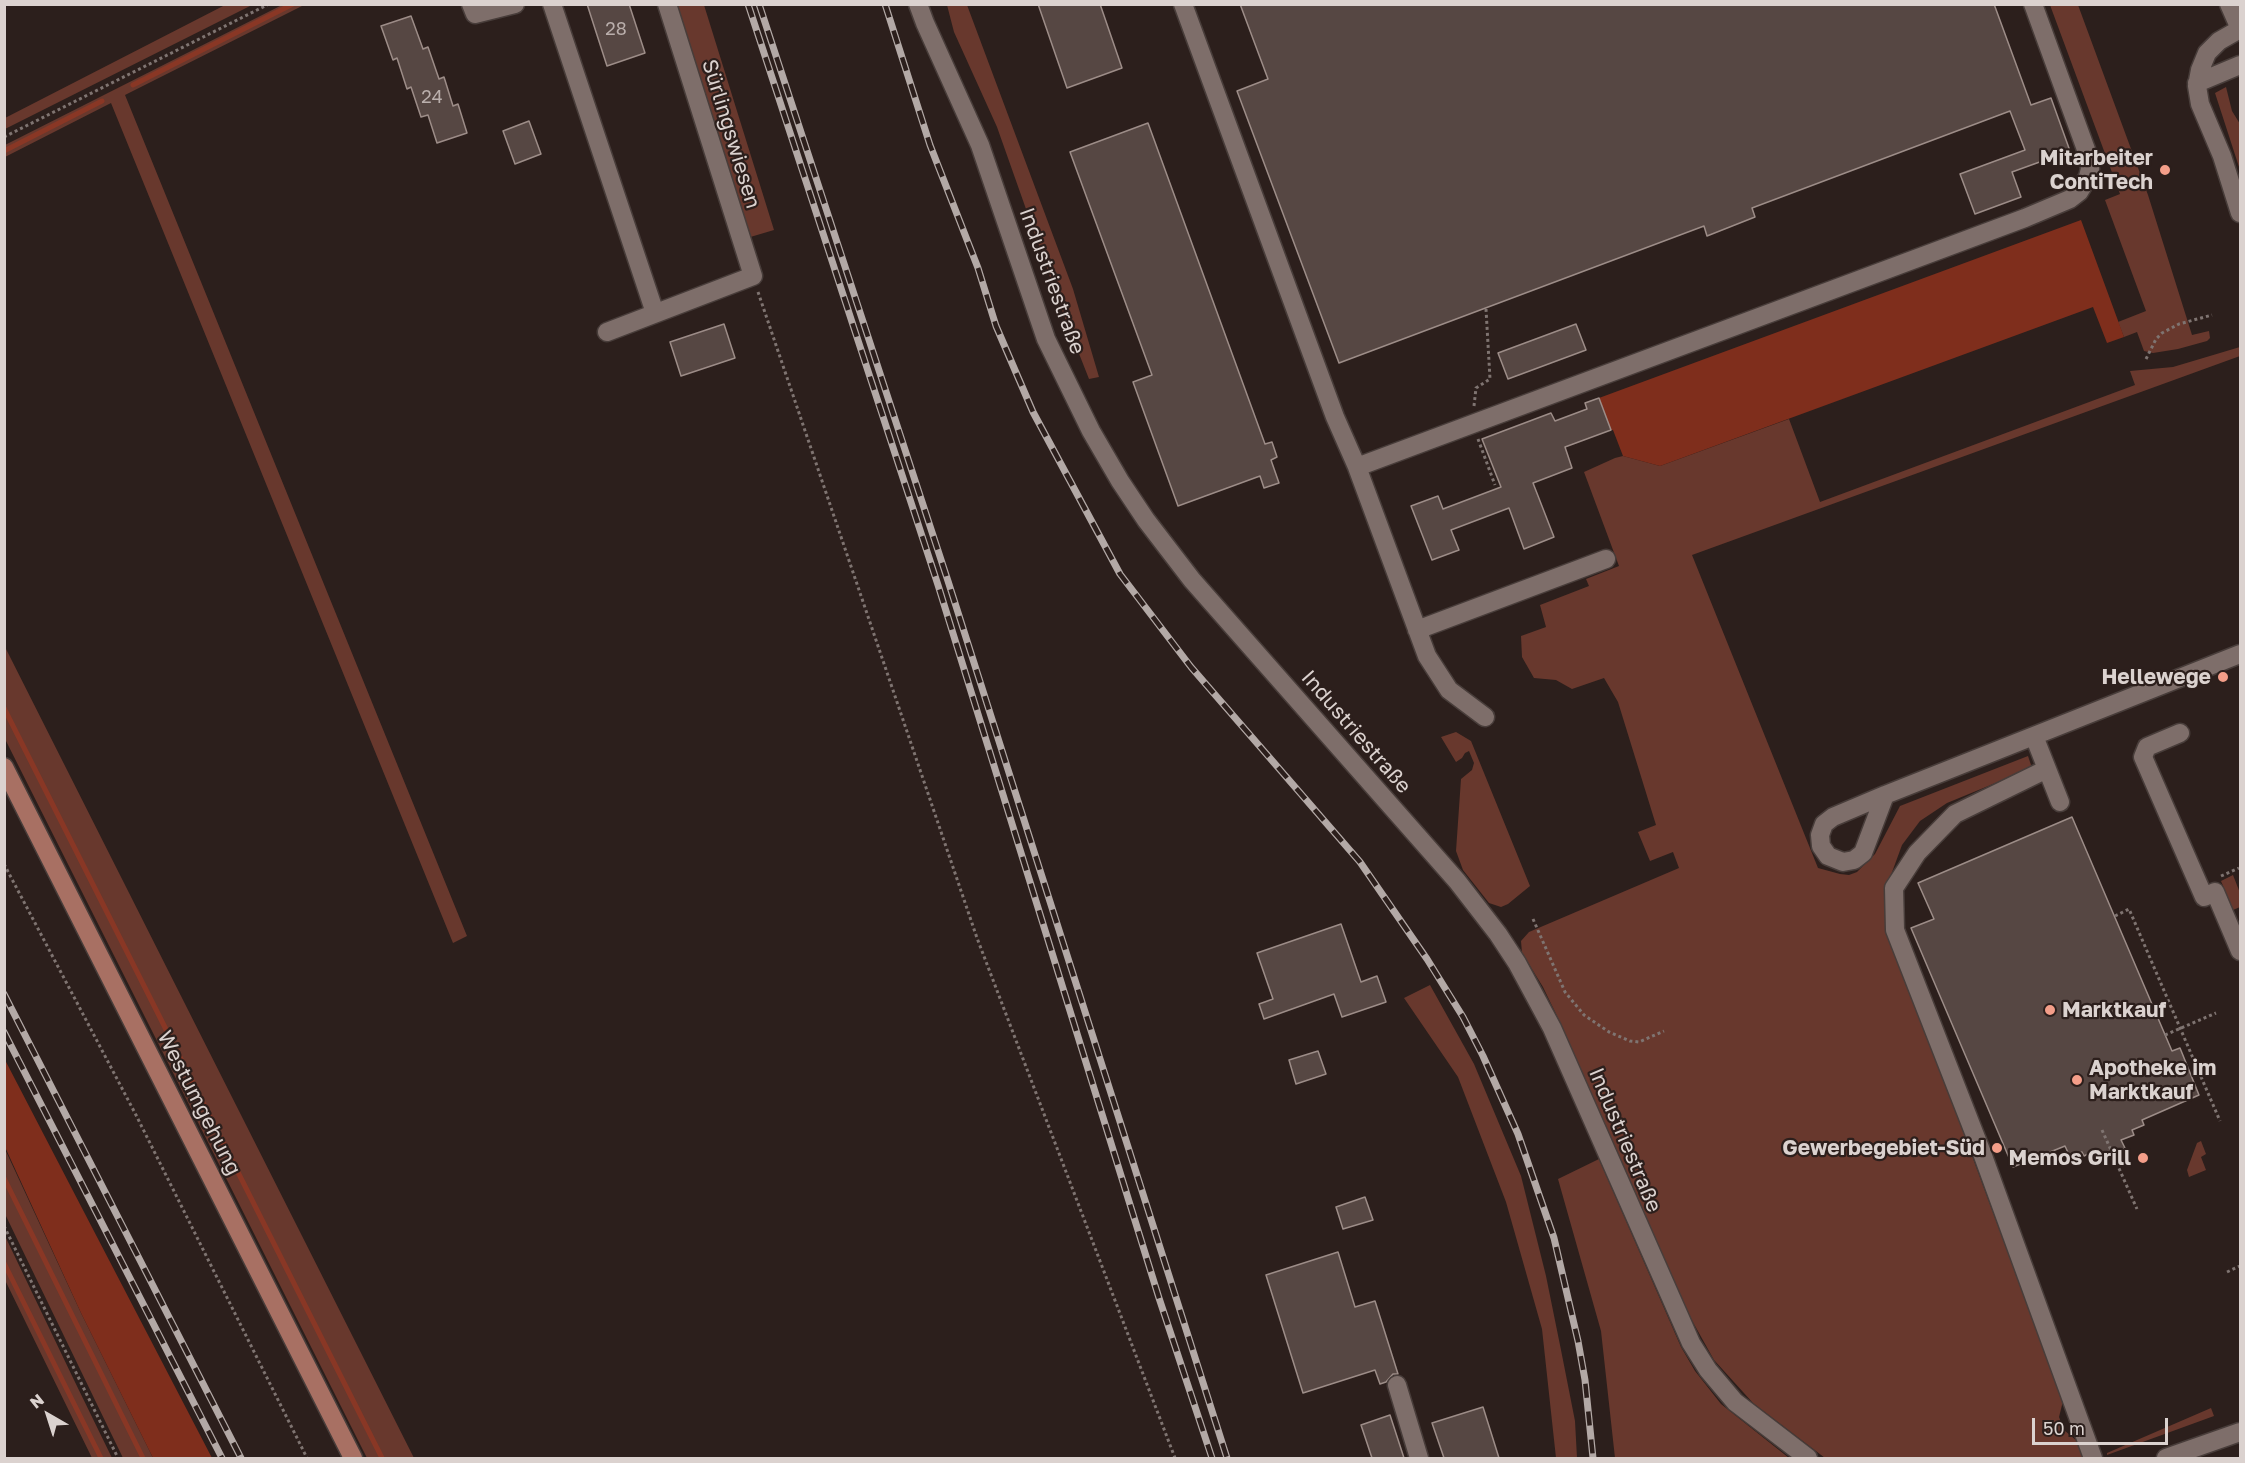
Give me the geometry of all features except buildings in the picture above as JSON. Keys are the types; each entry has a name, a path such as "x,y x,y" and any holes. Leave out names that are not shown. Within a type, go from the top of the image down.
{"main road":[{"name":"Westumgehung","path":"4,767 353,1458"}],"street":[{"path":"471,4 475,14 514,4"},
{"path":"552,4 655,314"},
{"name":"Sürlingswiesen","path":"667,4 753,276"},
{"name":"Industriestraße","path":"918,4 981,145 1046,339 1091,431 1120,481 1146,520 1192,580 1458,881 1498,934 1517,963 1552,1028 1691,1343 1708,1370 1735,1402 1808,1458"},
{"path":"1183,4 1331,406 1357,467 1427,656 1449,690 1485,717"},
{"path":"1357,467 2025,218 2070,199 2079,192 2088,177 2090,169 2088,154 2033,4"},
{"path":"2229,4 2240,29 2219,41 2207,53 2200,70 2198,83 2200,104 2222,156 2241,213"},
{"path":"2198,83 2241,65"},
{"path":"607,332 753,276"},
{"path":"1417,630 1606,559"},
{"path":"1885,795 2241,654"},
{"path":"2180,733 2148,747 2143,757 2204,897 2215,892 2241,951"},
{"path":"2034,736 2060,802"},
{"path":"2047,769 1955,814 1917,852 1894,888 1895,930 1982,1154 2093,1458"},
{"path":"1397,1384 1419,1458"},
{"path":"2166,1458 2241,1432"}],"path":[{"path":"4,137 268,4"},
{"path":"753,276 977,938 1175,1458"},
{"path":"1486,309 1490,379 1476,388 1473,412 1477,438 1495,485"},
{"path":"2146,359 2156,339 2162,333 2178,324 2212,315"},
{"path":"4,864 142,1125 307,1458"},
{"path":"2115,916 2129,909 2220,1121"},
{"path":"1533,919 1565,992 1584,1014 1609,1032 1629,1041 1639,1042 1664,1031"},
{"path":"2165,1035 2216,1013"},
{"path":"2102,1130 2137,1209"},
{"path":"4,1226 118,1458"},
{"path":"2227,1272 2241,1266"}],"shaded area":[{"path":"227,4 252,5 5,129 5,118"},
{"path":"282,5 304,5 125,95 467,936 453,943 111,103 5,157 5,145"},
{"path":"674,5 704,5 774,230 747,238"},
{"path":"947,5 967,5 1073,289 1099,377 1089,379 1061,308 997,127 954,32"},
{"path":"2050,5 2078,5 2148,195 2192,335 2209,331 2210,338 2207,341 2153,353 2144,351 2137,332 2124,337 2118,322 2146,311 2105,200 2120,194"},
{"path":"2226,87 2232,111 2240,124 2240,170 2215,93"},
{"path":"2081,220 2124,337 2107,343 2093,307 1660,466 1623,456 1599,398"},
{"path":"2240,347 2240,356 1692,555 1818,868 1849,875 1857,872 1875,854 1900,806 2028,756 2032,768 1947,803 1920,821 1902,845 1891,875 1889,932 2063,1401 2059,1417 2064,1430 2078,1442 2084,1458 1825,1458 1753,1403 1714,1360 1680,1299 1556,1014 1522,953 1521,941 1529,932 1679,868 1673,852 1650,861 1638,832 1656,825 1618,702 1604,678 1572,689 1556,680 1534,678 1522,657 1521,636 1546,627 1540,605 1589,586 1586,579 1619,566 1584,472 1615,458 1623,456 1660,466 1789,419 1820,502 2135,385 2130,371 2173,367"},
{"path":"5,647 414,1458 367,1458 5,739"},
{"path":"1456,732 1471,741 1530,886 1501,907 1489,903 1463,870 1456,851 1461,779 1472,770 1474,763 1469,751 1456,762 1441,737"},
{"path":"2233,875 2240,893 2240,907 2233,910 2221,881"},
{"path":"1430,985 1474,1064 1521,1176 1546,1276 1561,1350 1575,1421 1577,1458 1556,1458 1542,1329 1506,1202 1458,1077 1404,998"},
{"path":"4,1058 212,1458 153,1458 81,1313 5,1147"},
{"path":"2201,1141 2206,1154 2201,1157 2206,1170 2189,1177 2187,1170 2197,1143"},
{"path":"4,1147 81,1313 153,1458 123,1458 5,1214"},
{"path":"1599,1159 1681,1347 1695,1371 1721,1404 1789,1458 1615,1458 1601,1331 1558,1179"},
{"path":"5,1236 112,1458 92,1458 5,1280"},
{"path":"2211,1408 2214,1416 2107,1455 2107,1453"}],"waterway":[{"path":"133,85 293,4"},
{"path":"4,151 102,101"},
{"path":"4,708 382,1458"},
{"path":"4,1178 143,1458"},
{"path":"4,1263 101,1458"}],"railway":[{"path":"748,4 938,585 1159,1298 1212,1458"},
{"path":"759,4 948,581 1227,1458"},
{"path":"885,4 930,145 978,268 996,326 1033,412 1120,574 1191,667 1360,862 1427,959 1463,1017 1483,1056 1518,1134 1554,1238 1585,1380 1593,1458"},
{"path":"4,994 241,1458"},
{"path":"4,1032 222,1458"}],"place":[{"name":"Mitarbeiter ContiTech","path":"2165,170"},
{"name":"Hellewege","path":"2223,677"},
{"name":"Marktkauf","path":"2050,1010"},
{"name":"Apotheke im Marktkauf","path":"2077,1080"},
{"name":"Gewerbegebiet-Süd","path":"1997,1148"},
{"name":"Memos Grill","path":"2143,1158"}]}
